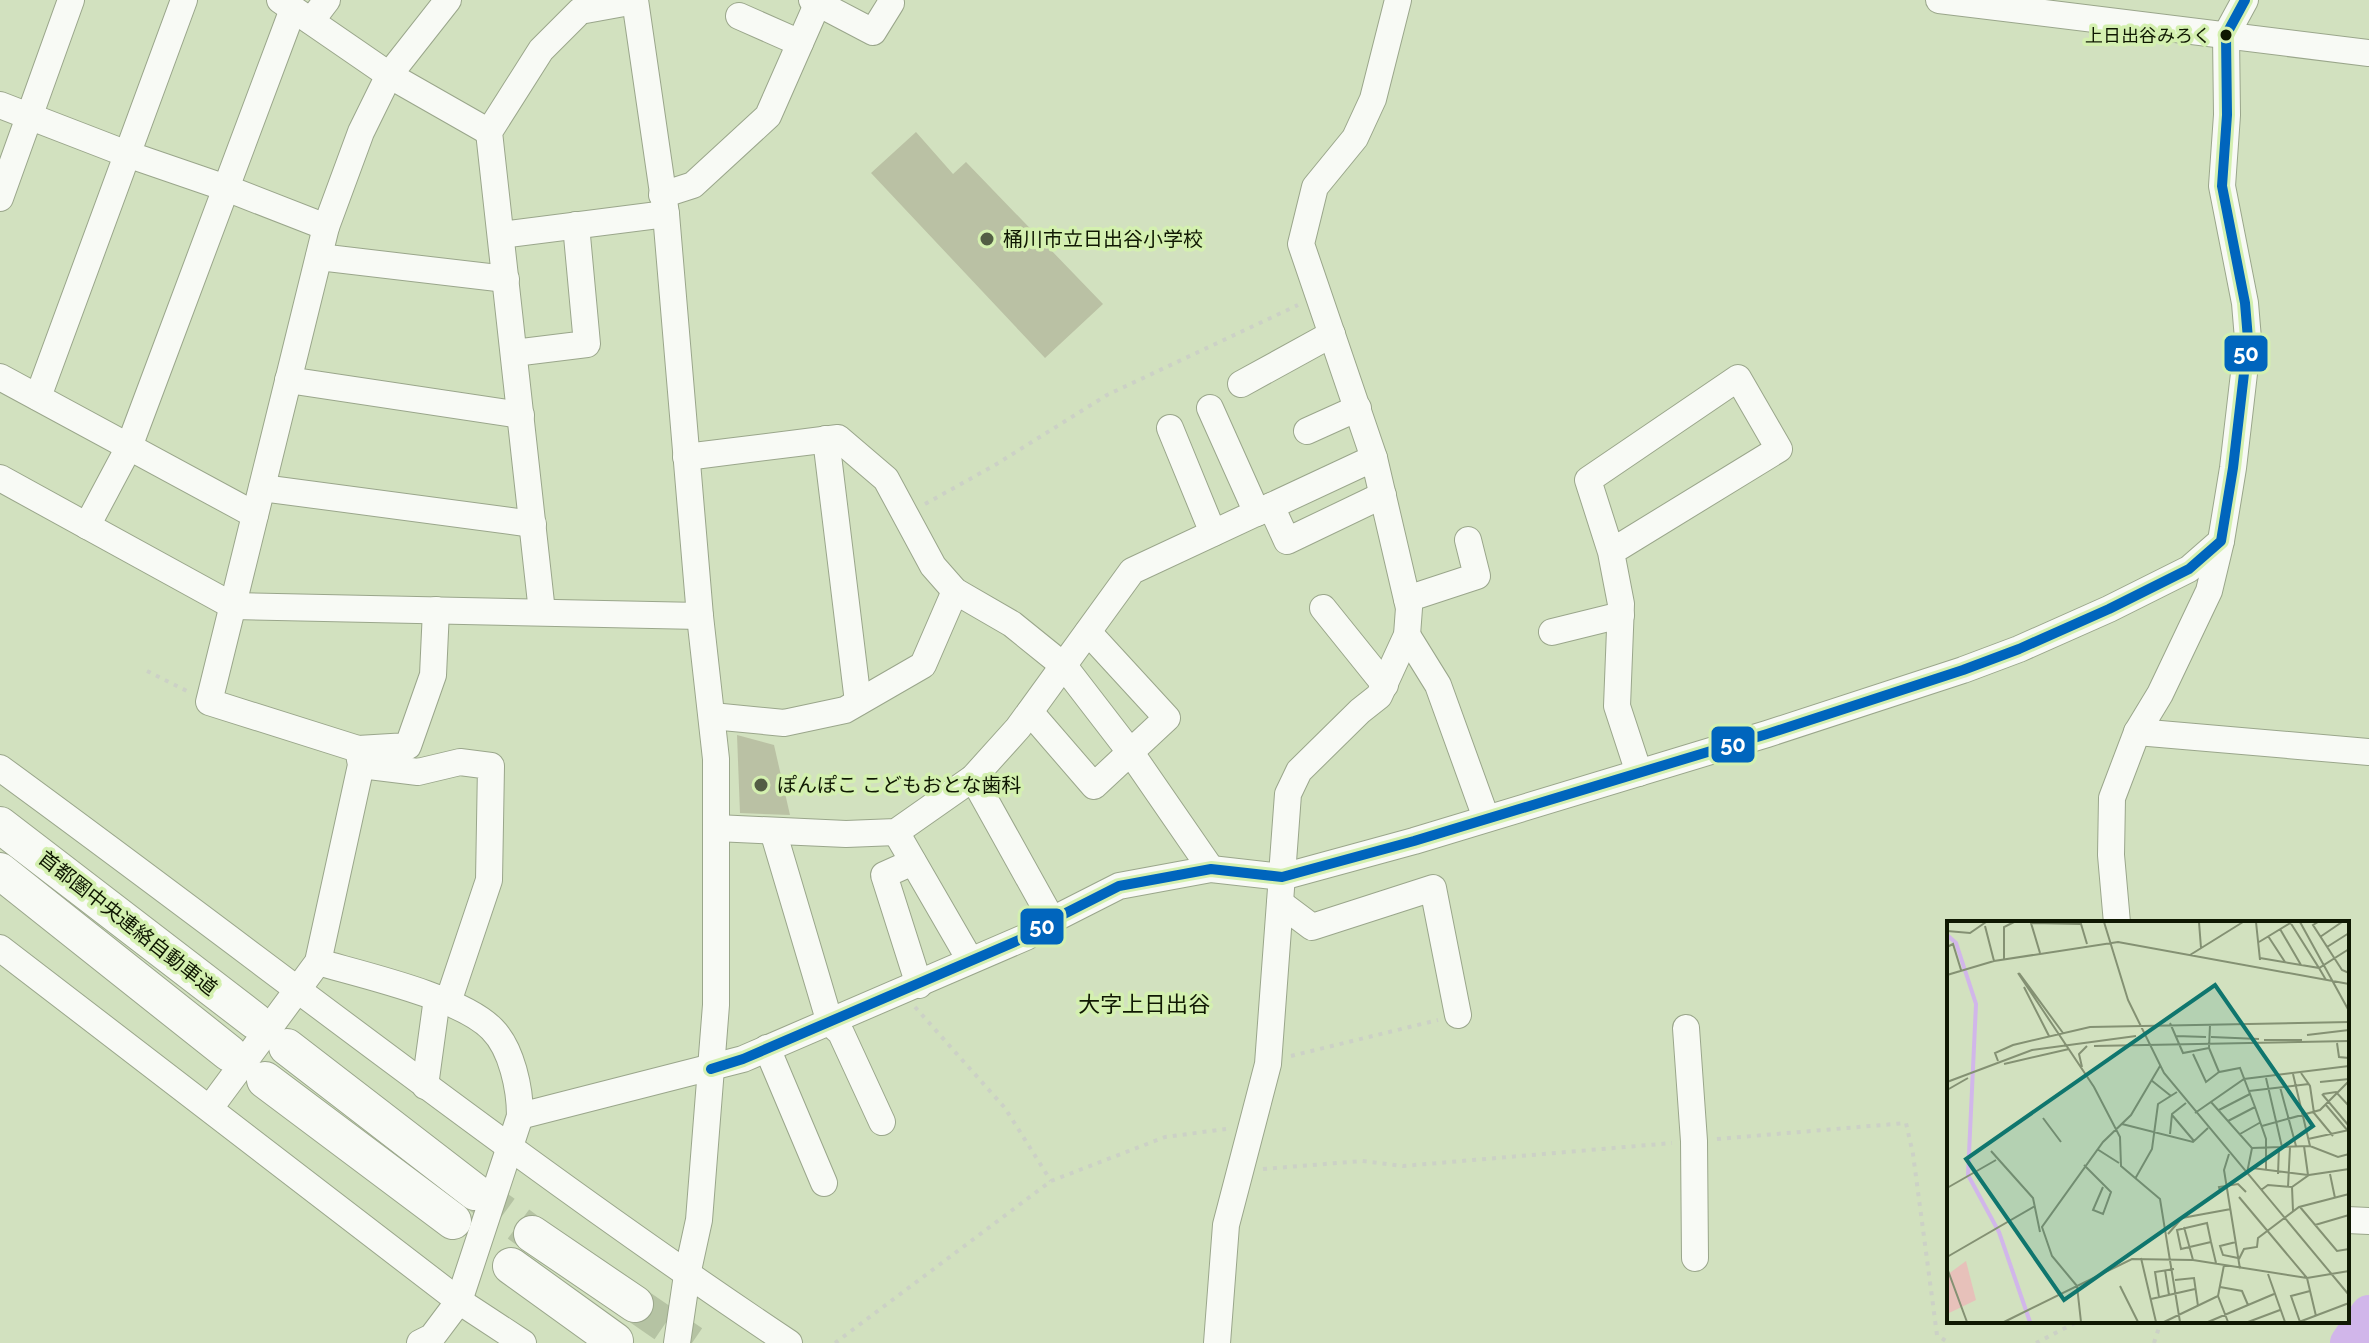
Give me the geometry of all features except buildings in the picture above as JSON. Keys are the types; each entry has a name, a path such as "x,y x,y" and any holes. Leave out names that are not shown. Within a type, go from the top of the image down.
{"highway":[{"name":"首都圏中央連絡自動車道","path":"0,825 255,1021"},
{"name":"首都圏中央連絡自動車道","path":"0,871 229,1053"},
{"path":"287,1047 475,1192"},
{"path":"265,1080 453,1221"},
{"path":"532,1234 635,1304"},
{"path":"511,1266 615,1341"}],"street":[{"path":"49,0 54,47"},
{"path":"0,198 71,0"},
{"path":"38,397 184,0"},
{"path":"295,10 327,0"},
{"path":"425,1086 442,1000 489,880 491,766 460,762 418,772 360,757 209,702 326,227 361,132 389,75 448,0"},
{"path":"542,612 489,132 541,50 576,5 635,0 664,205 700,616 716,759 716,1005 699,1220 677,1343"},
{"path":"1217,1343 1226,1225 1269,1055 1288,794 1299,771 1379,696 1407,635 1407,599 1374,458 1301,244 1315,187 1355,138 1373,99 1398,0"},
{"path":"1939,0 2369,53"},
{"path":"2117,921 2111,855 2112,798 2137,732 2160,694 2209,591 2233,468 2248,339 2245,303 2222,186 2227,115 2226,35 2245,0"},
{"path":"501,235 576,225 664,205 693,185 768,116 816,1 873,32 891,3"},
{"path":"295,10 389,75 489,132"},
{"path":"87,526 129,447 295,10"},
{"path":"739,16 800,43"},
{"path":"0,105 326,227"},
{"path":"514,353 587,344 576,225"},
{"path":"319,257 506,279"},
{"path":"1241,384 1332,334"},
{"path":"0,377 255,515"},
{"path":"1611,552 1779,449 1738,378 1588,480 1611,552 1621,604 1617,706 1639,773"},
{"path":"288,380 521,415"},
{"path":"1210,408 1264,509 1287,541 1383,495"},
{"path":"1307,431 1358,408"},
{"path":"1170,428 1213,533"},
{"path":"686,457 838,438 886,479 933,566 955,591 1012,624 1064,666 1131,753 1211,869"},
{"path":"826,439 858,702"},
{"path":"716,828 846,834 896,832 973,778 1030,712 1132,571 1374,458"},
{"path":"0,478 233,606 700,616"},
{"path":"262,488 533,524"},
{"path":"1407,599 1477,576 1468,540"},
{"path":"520,1116 743,1059 1026,937 1052,920 1119,886 1211,869 1282,877 1639,773 1963,670 2109,609 2189,569 2221,541"},
{"path":"712,716 784,723 845,710 923,665 955,591"},
{"path":"1323,608 1385,685"},
{"path":"360,757 408,746 433,675 436,610"},
{"path":"1552,632 1621,615"},
{"path":"1030,712 1094,786 1167,718 1088,632"},
{"path":"1407,635 1438,685 1486,818"},
{"path":"2137,732 2369,752"},
{"path":"210,1108 318,962 360,757"},
{"path":"0,768 222,931 510,1150 789,1343"},
{"path":"973,778 1052,920"},
{"path":"773,831 830,1023 841,1033 882,1122"},
{"path":"896,832 970,960"},
{"path":"910,988 884,875 913,862"},
{"path":"1280,903 1312,927 1433,888 1458,1015"},
{"path":"0,948 459,1301 523,1343"},
{"path":"318,962 442,1000 475,1015 494,1030 506,1052 520,1095 520,1116 510,1150 459,1301 432,1337 420,1343"},
{"path":"1686,1028 1694,1141 1695,1258"},
{"path":"767,1048 824,1183"},
{"path":"2349,1220 2369,1221"}],"path":[{"path":"905,515 995,465 1107,395 1299,304 1294,292"},
{"path":"147,671 209,702"},
{"path":"910,988 1005,1108 1051,1181"},
{"path":"1269,1055 1291,1056 1458,1015"},
{"path":"1241,1171 1362,1161 1403,1166 1906,1123 1913,1154 1937,1335 1949,1343"},
{"path":"835,1343 1051,1181 1165,1137 1252,1126"},
{"path":"2036,1343 2075,1323"},
{"path":"2154,1343 2160,1323"}],"waterway":[{"path":"2349,1343 2369,1314"}],"tunnel":[{"path":"475,1192 532,1234"},
{"path":"635,1304 692,1343"}],"transit line":[{"name":"50","path":"711,1069 743,1059 1026,937 1052,920 1119,886 1211,869 1282,877 1414,841 1767,734 1963,670 2109,609 2189,569 2221,541 2248,339 2245,303 2222,186 2227,115 2226,35 2245,0"}],"place":[{"name":"上日出谷みろく","path":"2226,35"},
{"name":"桶川市立日出谷小学校","path":"987,239"},
{"name":"ぽんぽこ こどもおとな歯科","path":"761,785"}],"district":[{"name":"大字上日出谷","path":"1144,1004"}]}
